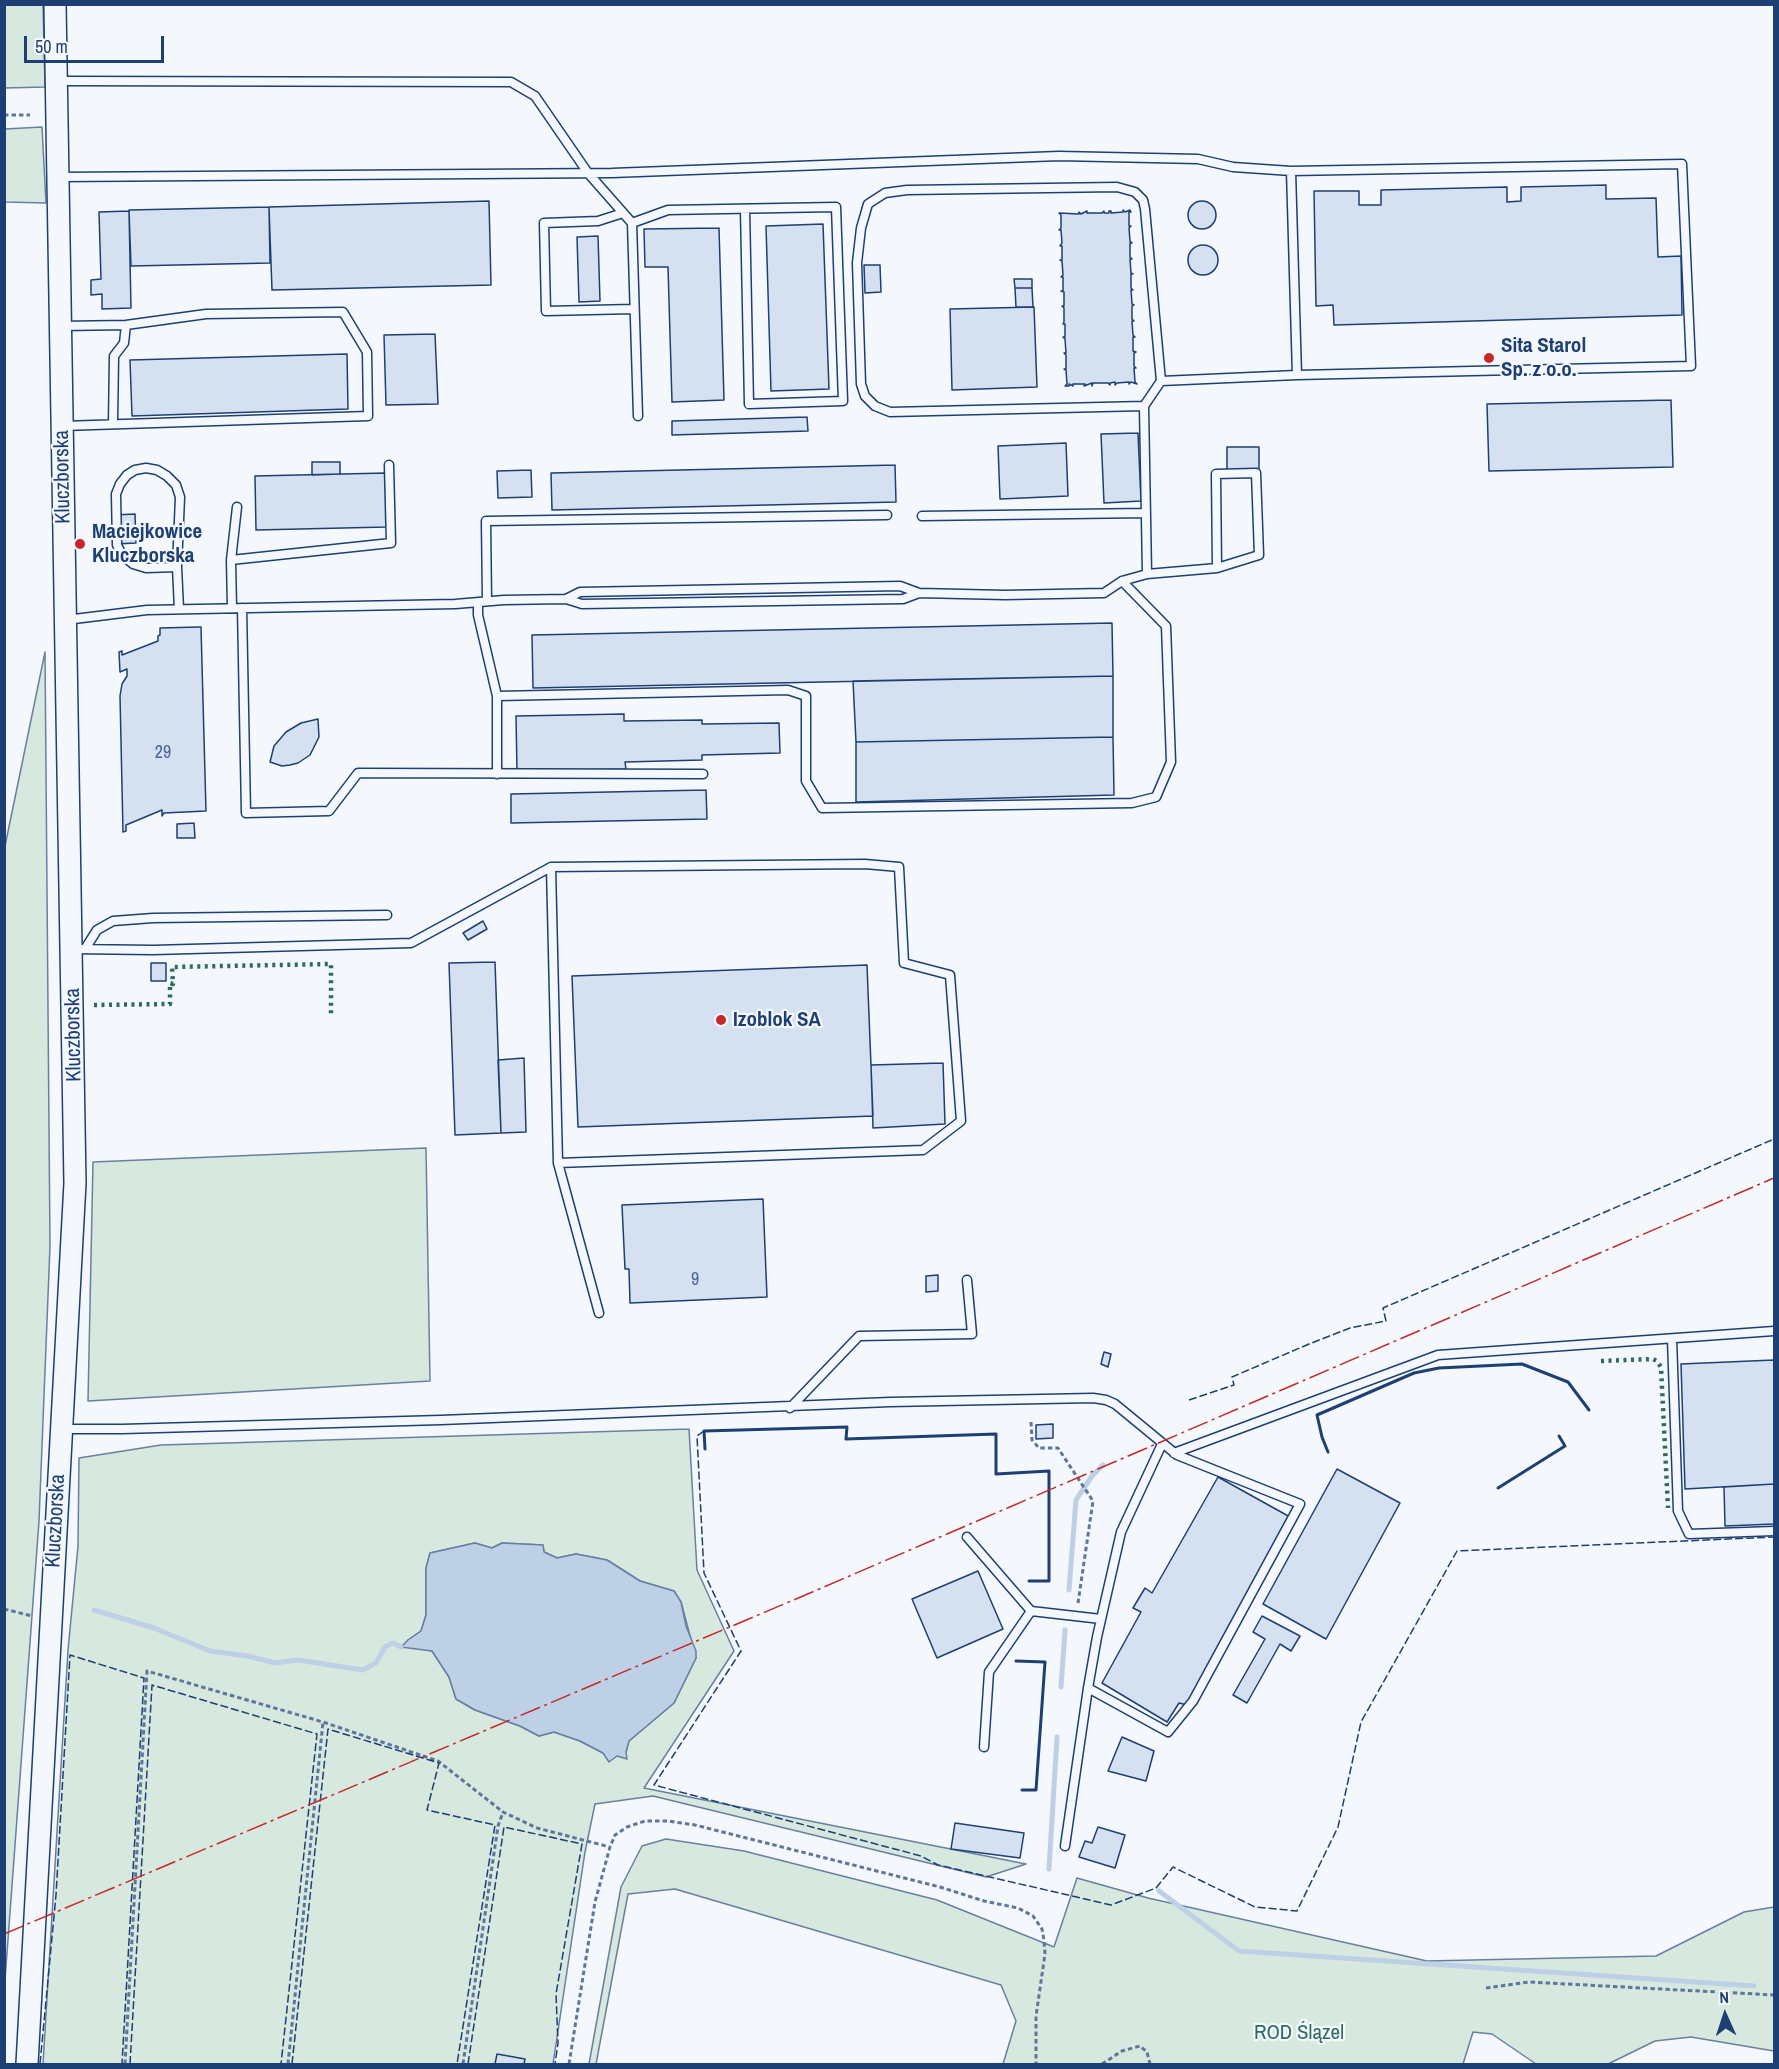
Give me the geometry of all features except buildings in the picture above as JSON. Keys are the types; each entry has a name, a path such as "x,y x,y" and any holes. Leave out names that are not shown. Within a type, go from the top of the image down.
{"street":[{"name":"Kluczborska","path":"27,2064 75,1183 79,949 66,620 55,4"}],"lane":[{"path":"57,81 511,82 535,96 588,173 632,223 638,416"},
{"path":"59,177 588,173 1059,156 1198,159 1233,167 1291,171 1682,164 1691,366 1297,375 1161,381"},
{"path":"1291,171 1297,375"},
{"path":"1144,406 890,412 875,406 866,396 861,384 857,263 861,228 868,204 885,194 908,190 1117,187 1135,192 1143,200 1161,381 1144,406 1147,574"},
{"path":"632,223 668,210 836,207 843,401 749,404 745,209"},
{"path":"623,213 598,221 544,224 546,311 634,309"},
{"path":"61,326 126,325 206,314 343,312 367,352 368,416 63,426"},
{"path":"113,424 114,356 124,343 126,325"},
{"path":"231,560 391,543 389,465"},
{"path":"177,567 146,568 133,564 122,555 117,544 116,494 127,475 135,470 146,468 157,470 176,485 180,498 177,567 179,609"},
{"path":"566,599 580,592 900,586 919,593 1005,595 1104,593 1122,581 1147,574 1217,568 1259,555 1256,473 1216,474 1217,568"},
{"path":"232,608 231,560 237,507"},
{"path":"922,516 1146,513"},
{"path":"497,774 497,696 478,615 483,602 486,520 886,515"},
{"path":"497,696 788,690 806,696 806,781 822,808 1132,803 1156,797 1171,762 1166,626 1122,581"},
{"path":"66,620 147,610 566,599 582,604 903,599 919,593"},
{"path":"242,608 246,813 329,811 358,773 703,774"},
{"path":"79,949 153,950 411,944 551,867 865,864 899,867 904,963 950,975 961,1121 923,1150 558,1163"},
{"path":"551,867 558,1163 599,1313"},
{"path":"79,949 97,930 113,921 153,918 387,915"},
{"path":"790,1408 859,1336 972,1334 967,1280"},
{"path":"1174,1453 1438,1355 1774,1331"},
{"path":"1672,1340 1678,1511 1689,1534 1774,1531"},
{"path":"62,1429 790,1408 890,1402 1093,1398 1115,1404 1174,1453 1300,1504 1193,1701 1168,1732 1088,1688"},
{"path":"1065,1846 1088,1688 1121,1532 1162,1444"},
{"path":"967,1537 1031,1611 1101,1619"},
{"path":"984,1747 989,1672 1031,1611"}],"path":[{"path":"4,115 30,115"},
{"path":"1031,1422 1032,1440 1039,1448 1058,1448 1093,1501 1079,1601"},
{"path":"4,1609 25,1615"},
{"path":"125,2064 147,1671 323,1722 438,1761 502,1812 537,1828 610,1847"},
{"path":"288,2064 323,1722"},
{"path":"463,2064 498,1826 502,1812"},
{"path":"569,2064 595,1902 610,1847 615,1835 627,1827 645,1821 668,1821 717,1831 940,1887 984,1901 1018,1908 1034,1916 1039,1922 1045,1954 1036,2016 1036,2064"},
{"path":"1486,1988 1529,1982 1774,1995"},
{"path":"1102,2064 1122,2051 1140,2046 1148,2052 1150,2064"}],"green space":[{"path":"4,5 43,5 45,87 5,88"},
{"path":"42,127 46,203 5,202 5,129"},
{"path":"45,652 50,1246 39,1521 5,1980 4,851"},
{"path":"426,1148 430,1381 88,1401 93,1162"},
{"path":"689,1429 697,1570 734,1651 644,1788 1026,1864 986,1877 653,1796 595,1804 585,1852 553,2064 43,2064 68,1650 78,1546 79,1458 161,1445","holes":["475,1543 492,1548 502,1543 543,1545 544,1552 557,1558 576,1554 607,1560 640,1581 674,1591 681,1602 696,1658 674,1703 629,1741 626,1752 617,1756 603,1753 580,1741 554,1732 539,1736 520,1726 475,1710 456,1699 449,1677 432,1651 419,1648 408,1640 421,1631 426,1615 426,1568 430,1553"]},
{"name":"ROD Ślązel","path":"666,1839 744,1851 937,1900 1054,1947 1077,1878 1148,1898 1427,1961 1656,1956 1744,1912 1774,1907 1774,2051 1691,2037 1655,2041 1608,2064 1536,2064 1492,2034 1473,2032 1463,2064 1003,2064 1016,2021 1001,1985 675,1889 628,1894 596,2064 589,2064 621,1887 642,1846"}],"water":[{"path":"475,1543 492,1548 502,1543 543,1545 544,1552 557,1558 576,1554 607,1560 640,1581 674,1591 681,1602 686,1626 696,1651 696,1658 674,1703 629,1741 627,1759 617,1756 609,1762 603,1753 580,1741 554,1732 539,1736 520,1726 475,1710 456,1699 449,1677 432,1651 401,1647 421,1631 426,1615 426,1568 430,1553"}],"waterway":[{"path":"1069,1590 1076,1500 1092,1476 1103,1465"},
{"path":"94,1610 154,1628 210,1651 248,1656 275,1663 298,1660 363,1670 376,1663 385,1647 393,1643 401,1647"},
{"path":"1061,1687 1065,1630"},
{"path":"1049,1869 1057,1737"},
{"path":"1159,1891 1239,1951 1754,1986"}],"hedge":[{"path":"94,1005 170,1004 170,983 173,984 172,967 331,964 331,1017"},
{"path":"1601,1361 1653,1359 1661,1367 1668,1508"}],"fence":[{"path":"1189,1400 1234,1385 1232,1377 1309,1344 1350,1328 1386,1321 1383,1308 1774,1139"},
{"path":"704,1431 697,1436 704,1573 741,1651 654,1785 921,1856 938,1865 1111,1905 1156,1888 1173,1867 1255,1907 1297,1911 1338,1827 1361,1722 1457,1551 1774,1537"},
{"path":"40,2064 56,1895 70,1655 144,1678 122,2064"},
{"path":"130,2064 152,1685 317,1734 281,2064"},
{"path":"292,2064 328,1729 439,1763 427,1810 495,1825 457,2064"},
{"path":"468,2064 504,1827 582,1844 556,1994 558,2043 555,2064"}],"wall":[{"path":"1328,1452 1317,1415 1414,1373 1439,1368 1522,1364 1568,1382 1589,1410"},
{"path":"705,1449 704,1431 847,1427 846,1439 996,1434 996,1474 1049,1471 1049,1581 1029,1581"},
{"path":"1498,1488 1565,1446 1559,1436"},
{"path":"1016,1661 1045,1662 1036,1790 1022,1790"}],"power":[{"path":"4,1934 803,1596 1774,1178"}],"place":[{"name":"Sita Starol Sp. z o.o.","path":"1489,358"},
{"name":"Maciejkowice Kluczborska","path":"80,544"},
{"name":"Izoblok SA","path":"721,1020"}]}
